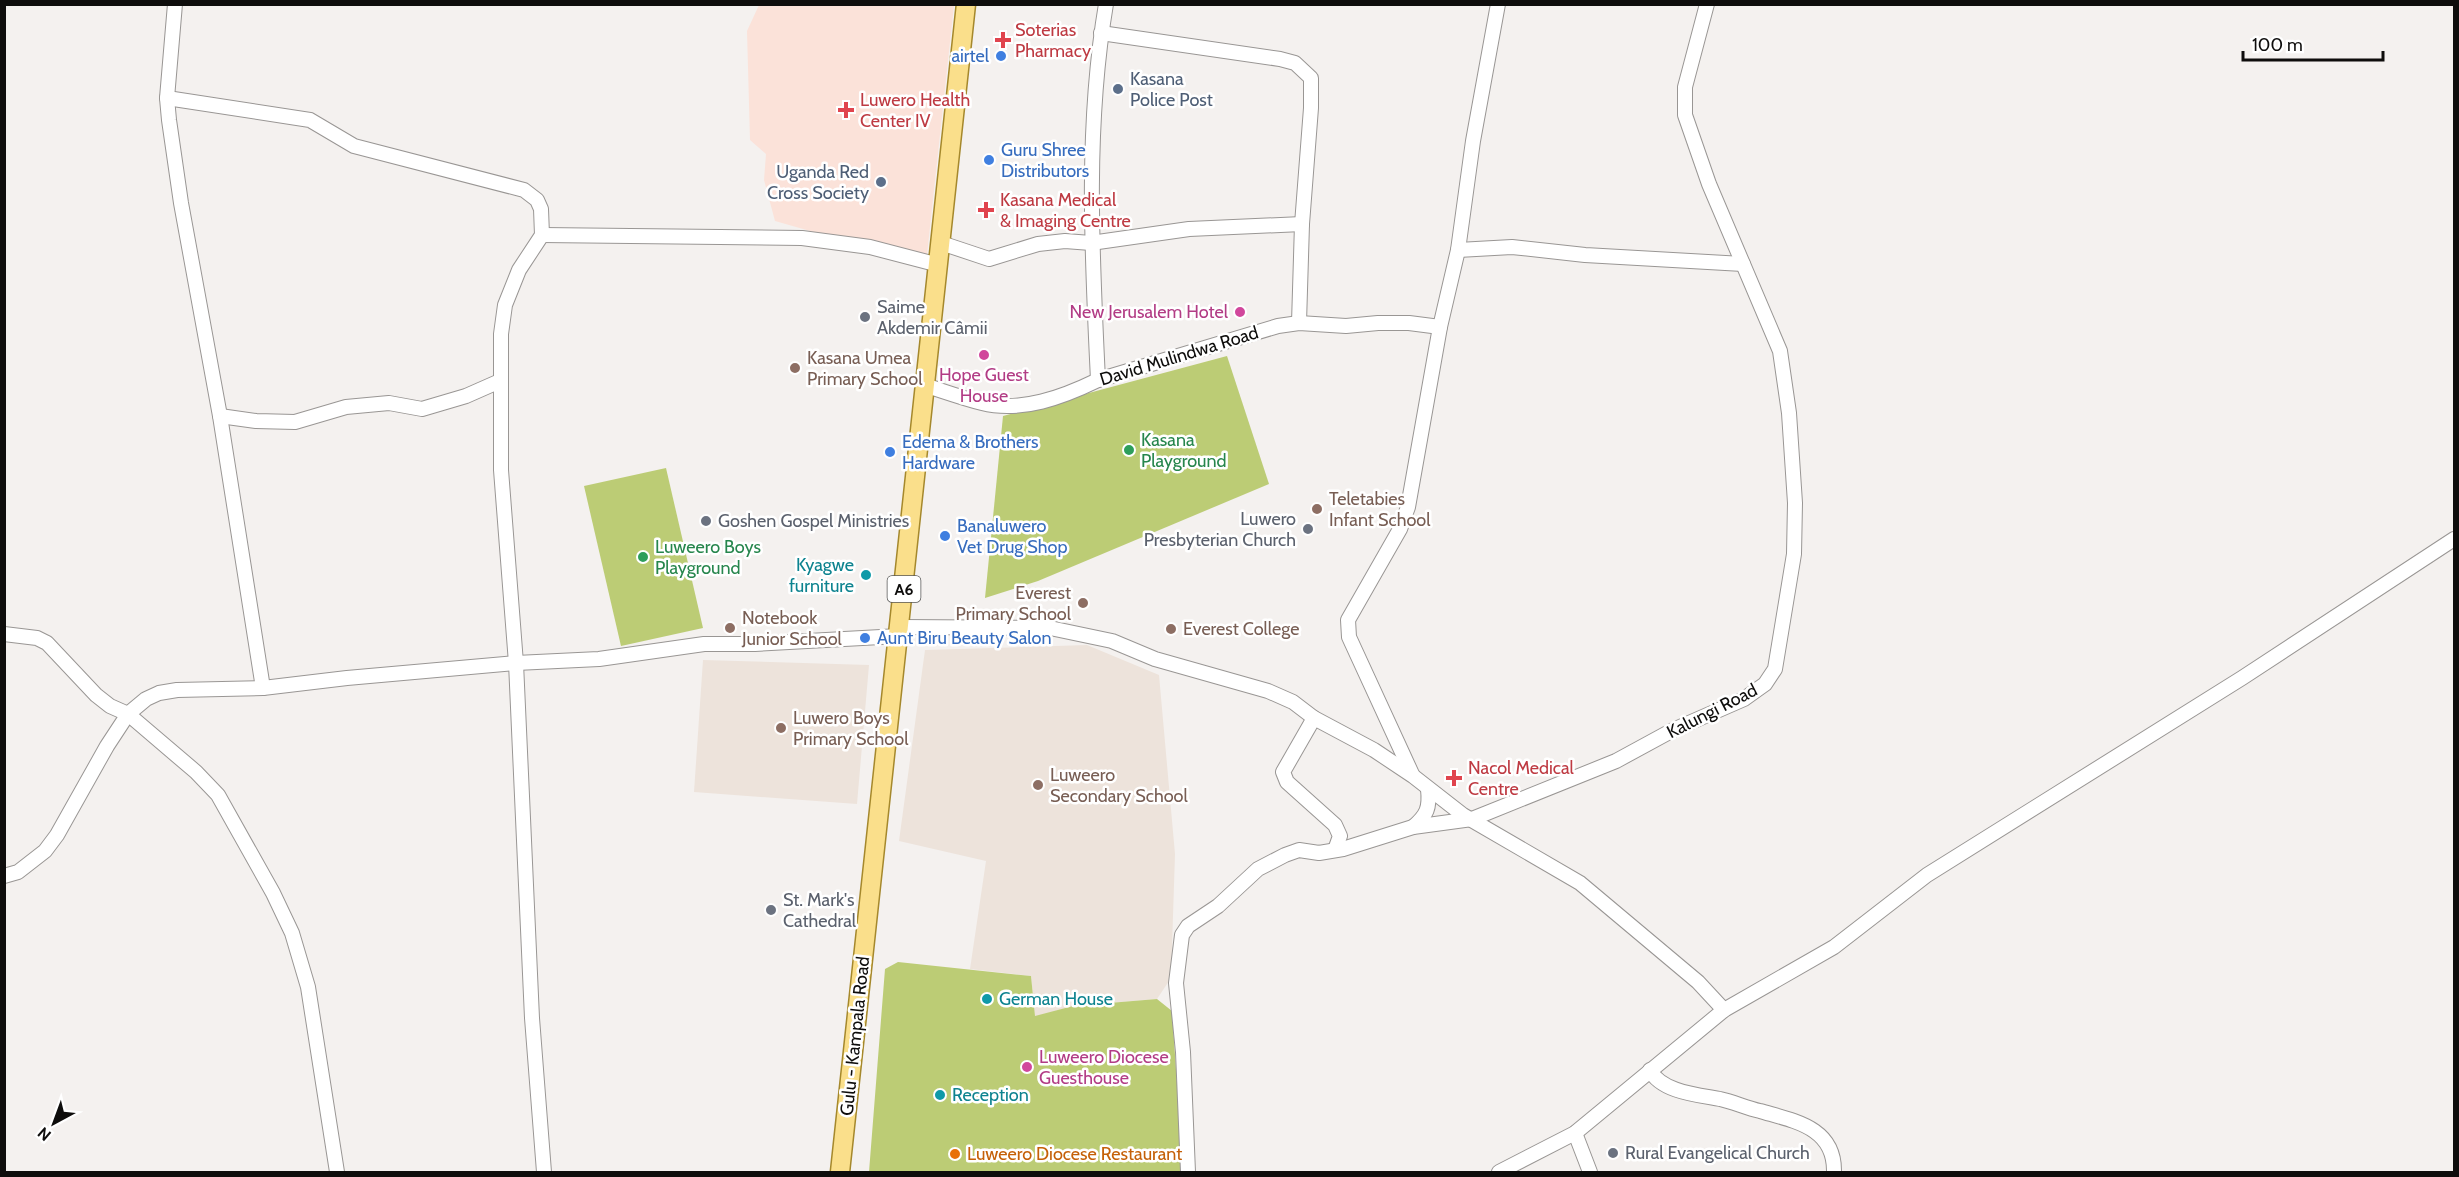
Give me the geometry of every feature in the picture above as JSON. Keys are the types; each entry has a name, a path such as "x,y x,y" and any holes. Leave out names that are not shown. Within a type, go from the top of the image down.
{"main road":[{"name":"Gulu - Kampala Road","path":"840,1173 966,4"}],"street":[{"path":"175,4 167,98 181,203 220,416 263,688"},
{"path":"1098,380 1091,243 1095,94 1106,4"},
{"path":"1413,776 1349,637 1348,629 1353,609 1400,530 1408,507 1440,327 1458,250 1473,141 1498,4"},
{"name":"Kalungi Road","path":"1188,1173 1183,1052 1176,983 1182,935 1188,926 1218,906 1258,869 1299,850 1319,853 1413,827 1472,819 1616,761 1673,730 1744,699 1765,684 1775,669 1794,554 1796,504 1789,413 1780,351 1709,184 1685,115 1685,87 1707,4"},
{"path":"1101,33 1280,59 1295,63 1311,78 1311,108 1302,224 1299,323"},
{"path":"167,98 310,120 354,146 524,190 537,200 541,209 542,235 519,270 505,305 501,334 500,381 501,470 516,663 532,1018 544,1173"},
{"path":"941,243 989,259 1038,244 1065,241 1091,243 1189,229 1302,224"},
{"path":"542,235 802,238 870,247 939,265"},
{"path":"1458,250 1512,247 1585,255 1743,264"},
{"name":"David Mulindwa Road","path":"924,385 982,404 1016,406 1050,399 1098,380 1259,331 1299,323 1346,326 1409,323 1440,327"},
{"path":"220,416 256,421 295,422 346,407 389,403 422,409 466,396 500,381"},
{"path":"1499,1173 1575,1133 1724,1010 1834,947 1927,875 2251,672 2454,539"},
{"path":"4,876 18,872 45,851 57,835 128,714 146,699 159,693 177,690 263,688 516,663 599,659 704,644 755,644 899,632 1050,628 1070,634 1099,637 1163,662 1279,695 1314,718 1374,750 1413,776 1449,806 1580,883 1690,975 1724,1010"},
{"path":"4,634 37,638 47,643 96,695 110,706 128,714 196,772 218,795 268,884 292,933 308,987 337,1173"},
{"path":"1314,718 1283,772 1287,782 1335,825 1340,836 1335,850"},
{"path":"1413,827 1430,808 1428,789"},
{"path":"1650,1070 1657,1080 1676,1089 1734,1102 1794,1120 1812,1129 1825,1141 1830,1150 1834,1173"},
{"path":"1575,1133 1590,1173"}],"shaded area":[{"name":"Luwero Health Center IV","path":"759,5 954,5 926,264 775,221 764,180 766,154 750,140 747,31"},
{"name":"Luweero Secondary School","path":"1087,645 1159,675 1175,854 1171,978 1157,999 1073,1006 1035,1017 1031,976 970,969 986,861 899,841 925,650"},
{"name":"Luwero Boys Primary School","path":"703,660 869,665 857,804 694,792"}],"green space":[{"name":"Kasana Playground","path":"1227,356 1269,484 1038,581 985,598 1003,416"},
{"name":"Luweero Boys Playground","path":"666,468 703,628 621,646 584,486"},
{"name":"Luweero Diocese Guesthouse","path":"898,962 1031,976 1035,1016 1073,1006 1157,999 1172,1011 1183,1172 869,1172 885,969"}],"place":[{"name":"Soterias Pharmacy","path":"1003,40"},
{"name":"airtel","path":"1001,56"},
{"name":"Kasana Police Post","path":"1118,89"},
{"name":"Luwero Health Center IV","path":"846,110"},
{"name":"Guru Shree Distributors","path":"989,160"},
{"name":"Uganda Red Cross Society","path":"881,182"},
{"name":"Kasana Medical & Imaging Centre","path":"986,210"},
{"name":"New Jerusalem Hotel","path":"1240,312"},
{"name":"Saime Akdemir Câmii","path":"865,317"},
{"name":"Hope Guest House","path":"984,355"},
{"name":"Kasana Umea Primary School","path":"795,368"},
{"name":"Kasana Playground","path":"1129,450"},
{"name":"Edema & Brothers Hardware","path":"890,452"},
{"name":"Teletabies Infant School","path":"1317,509"},
{"name":"Goshen Gospel Ministries","path":"706,521"},
{"name":"Luwero Presbyterian Church","path":"1308,529"},
{"name":"Banaluwero Vet Drug Shop","path":"945,536"},
{"name":"Luweero Boys Playground","path":"643,557"},
{"name":"Kyagwe furniture","path":"866,575"},
{"name":"Everest Primary School","path":"1083,603"},
{"name":"Notebook Junior School","path":"730,628"},
{"name":"Everest College","path":"1171,629"},
{"name":"Aunt Biru Beauty Salon","path":"865,638"},
{"name":"Luwero Boys Primary School","path":"781,728"},
{"name":"Nacol Medical Centre","path":"1454,778"},
{"name":"Luweero Secondary School","path":"1038,785"},
{"name":"St. Mark's Cathedral","path":"771,910"},
{"name":"German House","path":"987,999"},
{"name":"Luweero Diocese Guesthouse","path":"1027,1067"},
{"name":"Reception","path":"940,1095"},
{"name":"Rural Evangelical Church","path":"1613,1153"},
{"name":"Luweero Diocese Restaurant","path":"955,1154"}]}
